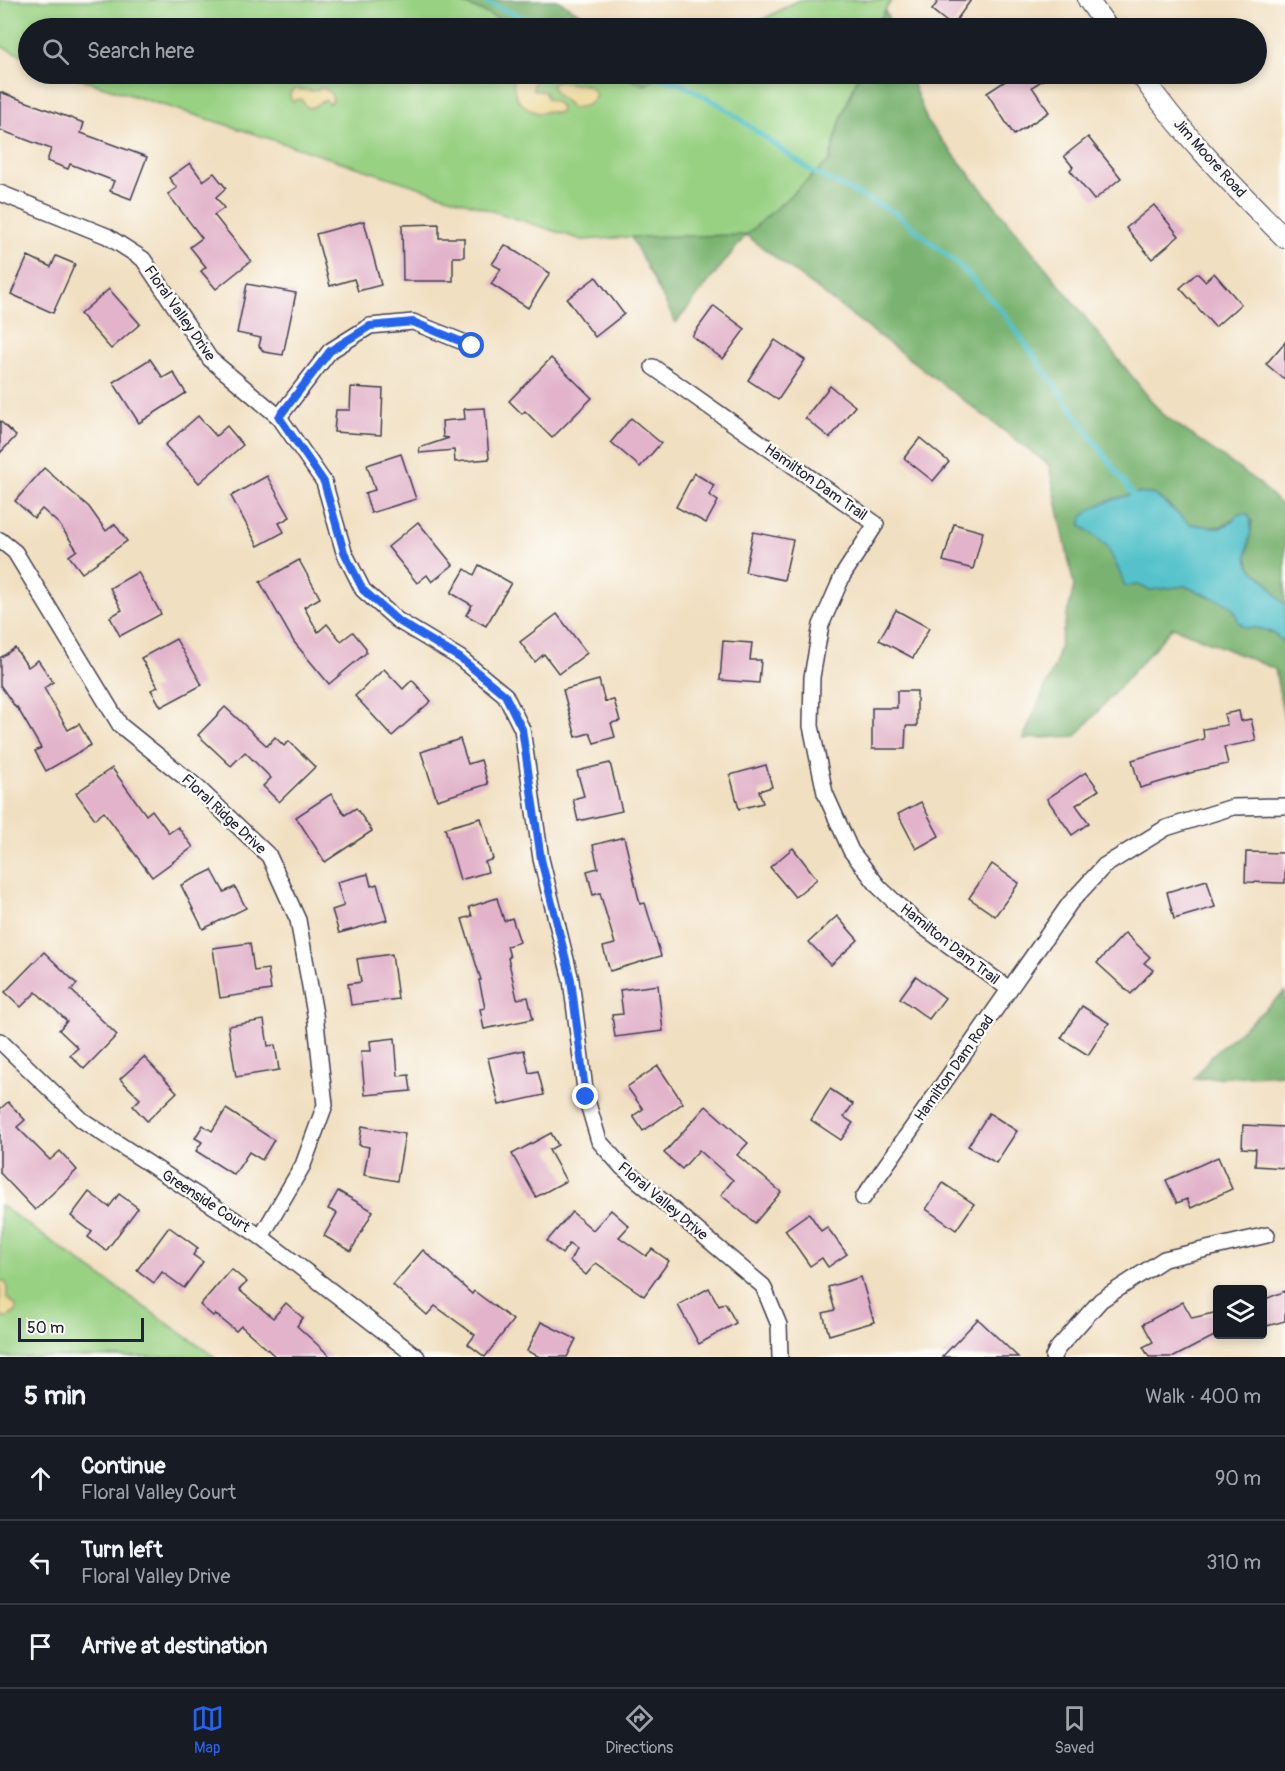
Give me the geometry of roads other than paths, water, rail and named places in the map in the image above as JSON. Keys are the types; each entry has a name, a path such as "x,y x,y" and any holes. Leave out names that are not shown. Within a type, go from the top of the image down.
{"street":[{"path":"1088,0 1101,18"},
{"name":"Jim Moore Road","path":"1147,84 1193,141 1285,238"},
{"name":"Floral Valley Drive","path":"0,193 107,236 142,259 210,359 279,417 324,482 344,552 363,590 397,620 460,658 505,695 522,729 541,859 571,980 586,1097 599,1141 622,1167 763,1286 779,1325 780,1357"},
{"path":"279,417 330,351 370,326 413,322 472,346"},
{"name":"Hamilton Dam Trail","path":"652,367 876,524 843,575 821,625 819,635 812,677 812,726 825,793 851,851 879,887 914,920 1009,989"},
{"name":"Floral Ridge Drive","path":"0,540 15,552 120,725 198,788 269,856 298,920 315,1014 325,1105 303,1165 261,1237"},
{"name":"Hamilton Dam Road","path":"863,1198 1071,903 1104,866 1166,828 1233,807 1285,806"},
{"name":"Greenside Court","path":"0,1041 82,1120 261,1237 417,1357"},
{"path":"1053,1357 1057,1349 1101,1300 1164,1259 1267,1234"}],"water":[{"path":"1137,493 1155,495 1190,524 1220,528 1231,523 1238,514 1248,514 1251,529 1247,551 1248,561 1251,568 1267,582 1285,604 1285,646 1273,633 1257,628 1245,628 1238,621 1230,605 1185,586 1150,590 1138,585 1125,586 1106,545 1081,525 1087,513 1103,503"}],"waterway":[{"path":"481,0 523,18"},
{"path":"681,84 719,104 811,171 896,213 963,269 1002,311 1133,495"}]}
